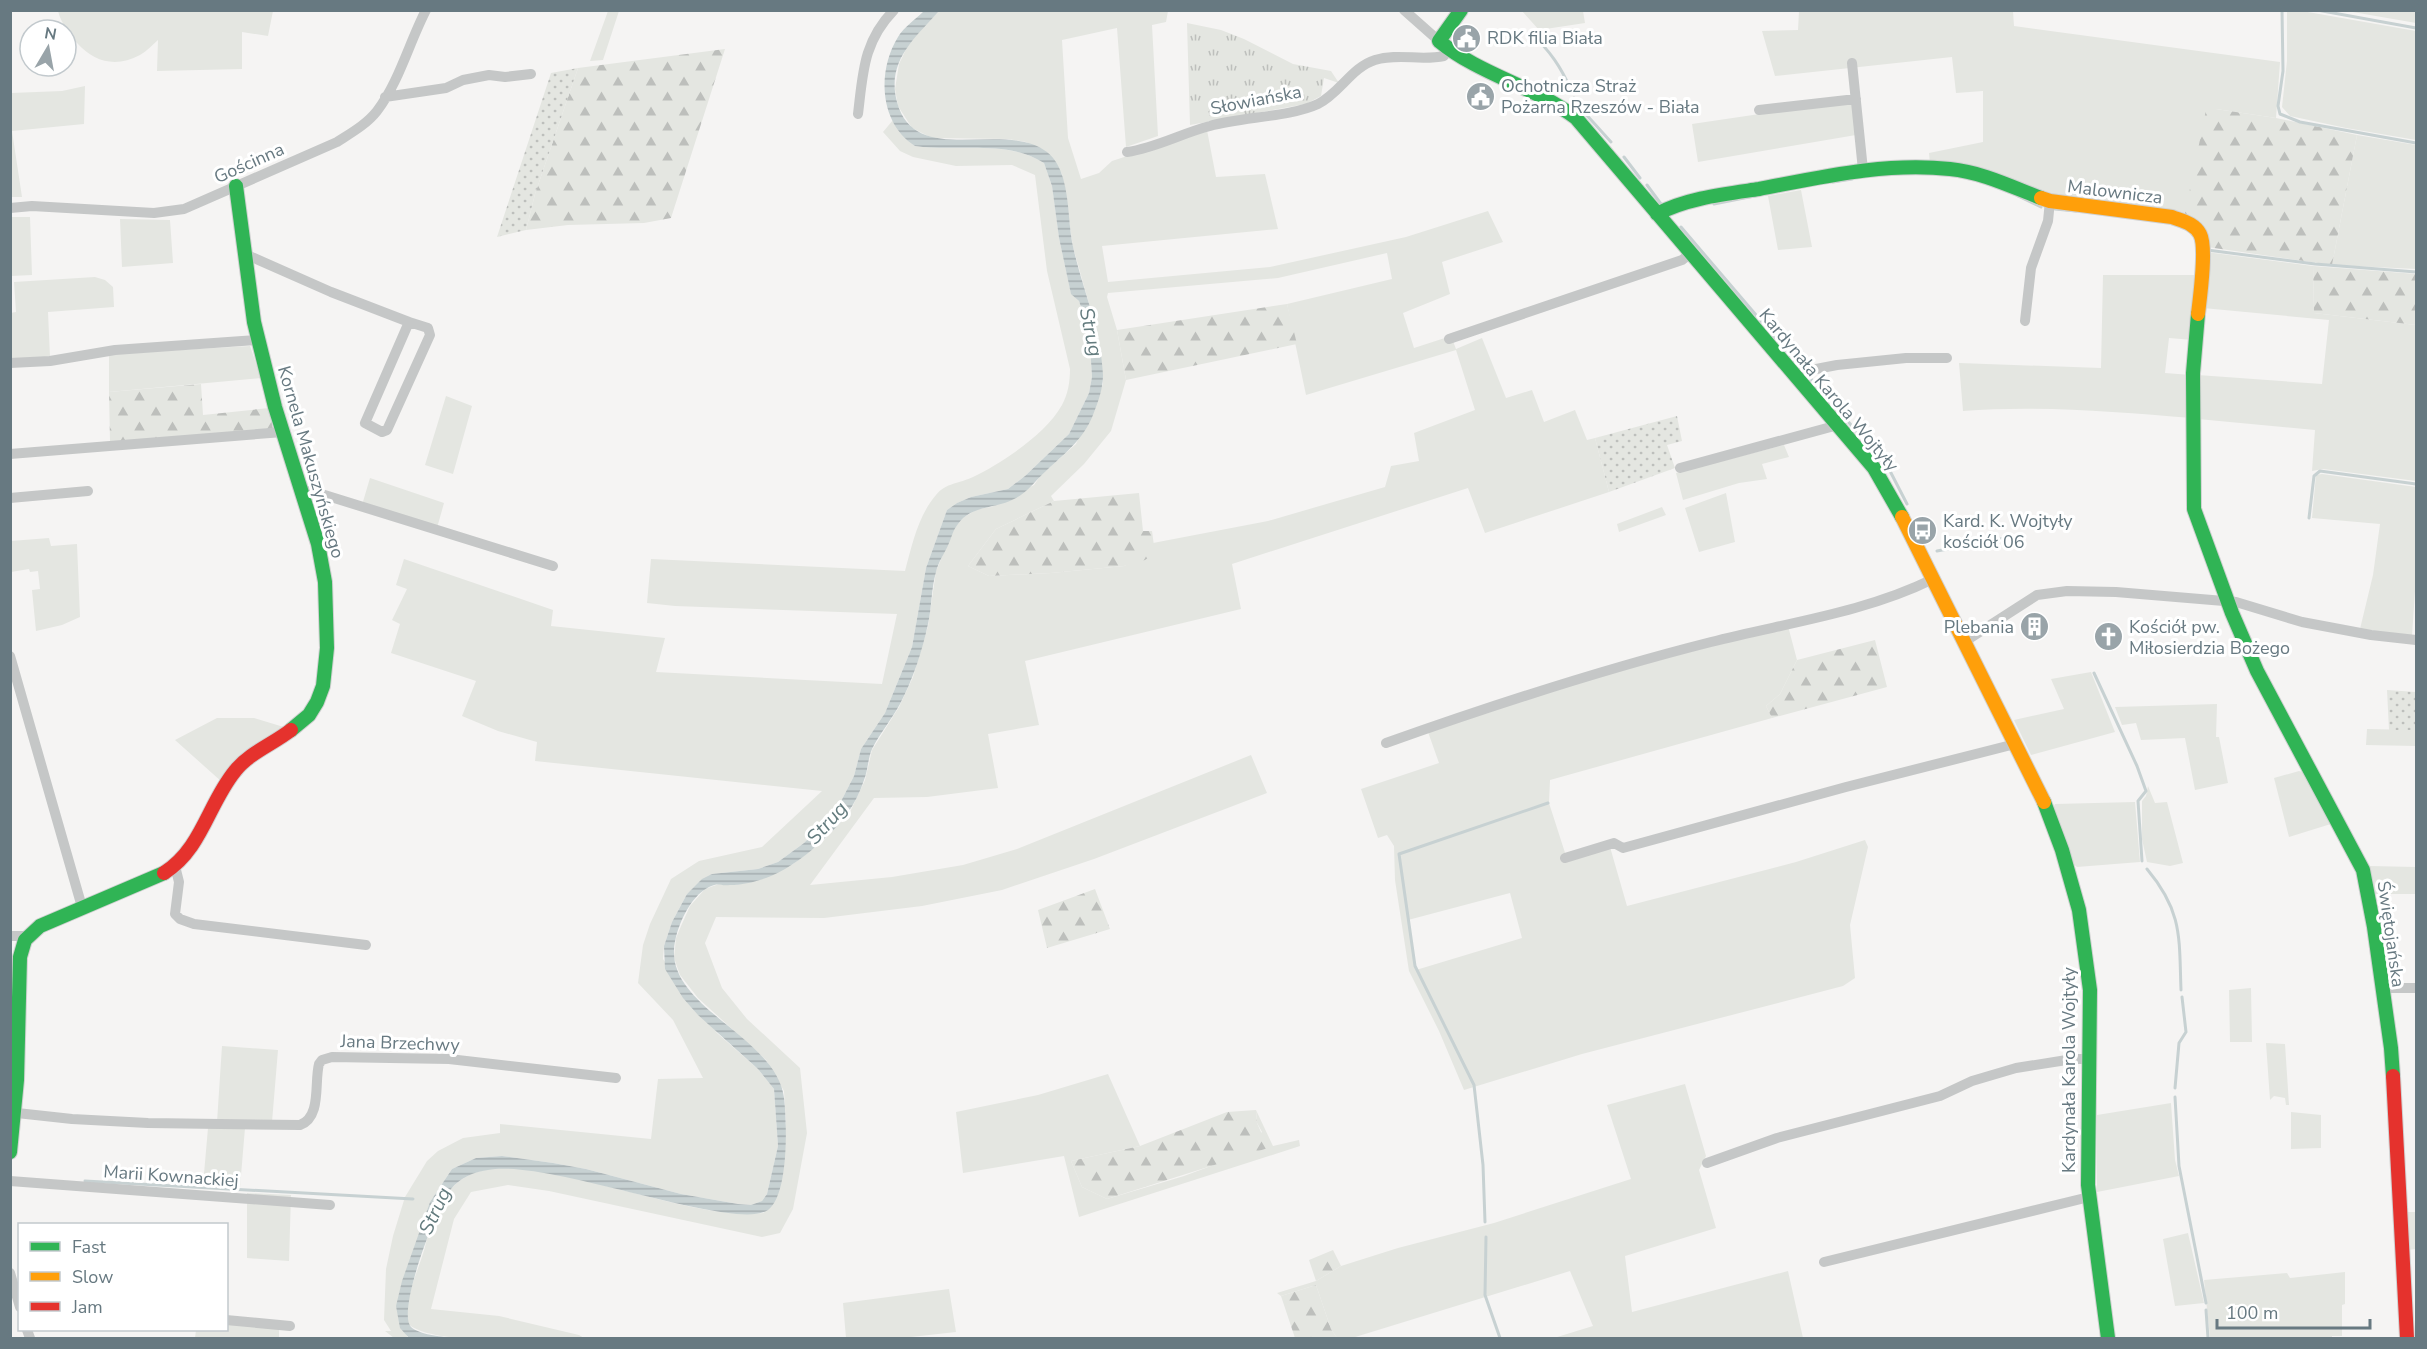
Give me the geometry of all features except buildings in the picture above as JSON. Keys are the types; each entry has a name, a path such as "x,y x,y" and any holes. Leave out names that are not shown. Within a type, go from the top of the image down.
{"street":[{"name":"Gościnna","path":"10,208 32,206 154,213 171,211 198,204 337,142 367,122 386,97 426,10"},
{"path":"858,114 863,66 870,43 878,28 894,10"},
{"name":"Kardynała Karola Wojtyły","path":"1404,10 1443,46 1474,66 1544,95 1566,110 1691,253 1879,476 1933,579 2054,827 2079,910 2090,990 2087,1167 2108,1338"},
{"path":"1443,46 1461,10"},
{"name":"Słowiańska","path":"1127,152 1210,126 1307,108 1326,99 1373,60 1396,57 1435,58 1444,56 1443,46"},
{"path":"1852,63 1863,170"},
{"path":"386,97 446,88 463,80 489,75 505,77 531,74"},
{"path":"1759,110 1856,99"},
{"name":"Malownicza","path":"1657,214 1672,206 1717,196 1863,170 1914,167 1951,169 1994,179 2050,201 2172,217 2190,224 2201,235 2203,259 2193,373 2193,505 2228,601"},
{"name":"Kornela Makuszyńskiego","path":"26,936 46,923 153,879 175,866 190,852 202,834 226,783 236,770 257,752 301,724 310,716 319,701 326,671 325,593 318,545 257,340 236,186"},
{"path":"2025,321 2031,268 2048,220 2050,201"},
{"path":"1449,339 1670,264 1691,253"},
{"path":"245,254 331,292 428,328 430,335 387,430 382,432 365,423 409,322"},
{"path":"10,363 50,361 115,350 257,340"},
{"path":"1799,380 1811,370 1837,364 1906,358 1947,358"},
{"path":"1680,468 1838,425"},
{"path":"10,454 283,432"},
{"path":"301,490 315,492 553,566"},
{"path":"10,498 88,491"},
{"path":"1386,743 1600,671 1842,611 1908,591 1933,579"},
{"path":"1964,642 2030,599 2046,593 2067,591 2116,592 2228,601 2250,605 2302,622 2416,640"},
{"name":"Świętojańska","path":"2228,601 2257,671 2360,861 2374,927 2391,1048 2407,1338"},
{"path":"10,656 82,907"},
{"path":"1565,858 1614,843 1623,848 2015,744"},
{"path":"175,866 179,882 175,914 180,919 194,924 366,945"},
{"path":"10,936 26,936 20,961 17,1113 10,1152"},
{"path":"2381,988 2416,988"},
{"name":"Jana Brzechwy","path":"17,1113 158,1124 300,1125 306,1122 312,1113 319,1064 322,1060 332,1057 449,1059 616,1078"},
{"path":"1707,1163 1777,1138 1940,1096 1972,1081 2016,1068 2073,1059 2090,1059"},
{"name":"Marii Kownackiej","path":"10,1181 330,1205"},
{"path":"1824,1263 2090,1197"},
{"path":"10,1273 18,1301"},
{"path":"228,1320 290,1326"}],"green space":[{"path":"58,10 273,11 268,36 242,32 242,69 157,71 158,40 143,53 131,59 114,62 98,59 78,44 78,18 61,18"},
{"path":"608,11 619,11 603,60 590,61"},
{"path":"939,11 1168,11 1166,22 1152,25 1158,136 1126,147 1117,28 1062,40 1068,138 1081,179 1099,173 1112,161 1207,130 1216,177 1265,174 1278,229 1102,246 1108,282 1270,267 1406,237 1488,211 1503,242 1442,262 1450,294 1403,313 1414,348 1451,336 1456,349 1482,338 1506,398 1532,390 1544,422 1575,410 1587,440 1595,438 1609,492 1485,533 1468,488 1232,564 1241,609 1025,661 1039,725 988,734 998,788 927,797 874,798 810,885 892,877 963,865 1017,849 1251,755 1267,793 1094,859 1002,890 922,906 824,918 716,917 705,943 722,988 747,1019 800,1068 807,1133 793,1209 780,1233 762,1237 549,1191 508,1185 471,1192 454,1219 431,1309 499,1316 584,1338 490,1340 438,1335 419,1330 406,1322 406,1312 433,1219 447,1193 461,1180 479,1172 499,1168 546,1171 698,1208 731,1213 764,1213 786,1123 784,1091 766,1060 698,998 680,975 674,958 676,938 690,906 705,889 719,884 736,885 758,880 793,864 822,842 850,812 865,780 872,750 899,707 913,677 928,626 936,571 955,527 964,517 978,509 991,507 1034,485 1041,475 1076,444 1103,384 1099,339 1073,247 1062,174 1048,153 1026,142 1008,139 932,138 912,128 898,106 895,89 899,64 910,41","holes":["1387,253 1392,279 1287,304 1306,395 1456,350 1475,410 1414,433 1419,461 1391,466 1385,487 1268,521 1153,543 1154,553 1124,566 989,576 968,566 996,529 1054,501 1051,496 1084,464 1111,431 1126,380 1108,293 1278,278"]},
{"path":"1522,11 1583,11 1585,23 1539,30"},
{"path":"1799,11 2013,11 2014,26 2280,62 2276,118 2216,109 2184,218 2054,199 1930,164 1929,153 1983,142 1983,91 1956,93 1952,57 1775,76 1762,31 1798,30"},
{"path":"2287,11 2302,11 2416,31 2416,140 2290,116 2282,107 2287,61"},
{"path":"2347,11 2416,11 2416,23"},
{"path":"1187,23 1221,30 1293,64 1331,71 1339,83 1324,78 1321,96 1306,104 1190,125"},
{"path":"725,49 671,218 644,223 568,225 526,230 535,194 578,68"},
{"path":"578,68 535,194 526,230 497,237 551,73"},
{"path":"85,86 84,124 12,131 22,197 11,197 11,93 62,91"},
{"path":"1853,103 1856,135 1698,162 1692,124 1793,109"},
{"path":"2216,109 2276,118 2357,135 2332,265 2207,247 2184,218 2206,110"},
{"path":"893,120 905,138 915,146 1014,151 1044,163 1052,186 1059,238 1071,293 1079,301 1085,319 1090,345 1092,377 1089,393 1069,434 1025,476 1008,489 971,497 947,510 926,568 912,647 885,713 861,749 854,776 836,811 804,843 778,862 758,869 712,874 687,894 672,922 664,946 663,959 717,1033 758,1069 774,1089 778,1146 767,1194 762,1201 751,1205 738,1204 681,1194 586,1169 553,1163 502,1156 476,1158 452,1169 430,1202 400,1293 409,1338 394,1338 385,1331 391,1331 384,1320 386,1269 393,1236 405,1197 427,1161 438,1151 463,1138 500,1133 500,1124 651,1139 658,1079 703,1078 673,1020 638,983 643,945 650,924 671,879 699,861 762,847 822,791 535,761 537,742 498,731 462,716 476,681 391,653 400,624 392,620 407,589 396,585 404,559 553,610 551,626 665,638 656,672 882,684 897,614 647,603 651,559 905,571 920,521 940,491 973,477 1010,456 1045,427 1062,405 1070,379 1070,369 1047,271 1035,175 1012,165 956,166 913,157 900,151 883,132"},
{"path":"2357,135 2416,145 2416,269 2332,265"},
{"path":"1801,190 1812,247 1778,250 1768,196"},
{"path":"11,217 30,217 32,275 11,276"},
{"path":"120,219 170,220 173,263 122,267"},
{"path":"2206,252 2313,266 2314,313 2416,325 2416,481 2323,469 2312,471 2315,430 2198,419 2198,375 2322,384 2329,320 2203,308"},
{"path":"2313,266 2416,274 2416,325 2314,313"},
{"path":"2103,275 2195,275 2193,340 2169,338 2165,373 2191,375 2192,418 2049,409 1963,411 1959,363 2101,368"},
{"path":"95,277 105,280 113,287 114,307 48,312 50,357 11,359 10,313 16,312 14,282"},
{"path":"1287,304 1297,344 1126,380 1117,330"},
{"path":"250,346 261,378 109,392 109,354"},
{"path":"201,384 203,415 269,408 273,429 110,442 109,392"},
{"path":"446,396 472,406 453,474 425,465"},
{"path":"1677,416 1682,441 1667,445 1675,468 1609,492 1595,438"},
{"path":"1784,445 1789,457 1762,464 1767,479 1739,483 1683,500 1676,473"},
{"path":"2316,475 2416,487 2416,576 2412,636 2360,629 2373,575 2380,524 2312,518"},
{"path":"370,478 444,503 437,528 362,505"},
{"path":"1139,493 1143,531 1152,531 1155,553 1145,560 1124,566 989,576 968,566 996,529 1054,501"},
{"path":"1726,493 1735,542 1699,552 1685,508"},
{"path":"1662,507 1666,515 1619,532 1617,524"},
{"path":"49,538 51,546 77,544 80,617 62,625 36,631 32,590 40,589 38,571 30,572 29,569 11,572 11,541"},
{"path":"1788,626 1797,660 1780,694 1766,706 1772,718 1550,780 1549,803 1567,859 1610,847 1627,906 1796,862 1865,840 1868,847 1850,925 1855,978 1843,986 1582,1054 1464,1090 1439,1031 1409,971 1395,880 1394,846 1387,835 1378,838 1361,789 1439,763 1428,732 1558,687","holes":["1510,893 1522,938 1416,970 1408,920"]},
{"path":"1875,640 1887,687 1772,718 1766,706 1780,694 1797,660"},
{"path":"2091,672 2115,732 2031,755 2014,720 2064,709 2051,679"},
{"path":"2387,690 2416,692 2416,730 2389,730"},
{"path":"2217,704 2216,737 2219,737 2228,783 2195,790 2185,738 2141,740 2136,723 2122,725 2115,707"},
{"path":"217,718 254,718 287,728 222,782 175,740"},
{"path":"2367,729 2416,730 2416,746 2366,745"},
{"path":"2299,771 2306,773 2334,823 2289,837 2274,778"},
{"path":"2148,786 2155,803 2167,802 2183,863 2170,866 2147,862 2142,839 2142,801 2146,796"},
{"path":"2135,802 2140,862 2077,867 2072,863 2053,808 2055,804"},
{"path":"2370,866 2416,867 2416,894 2373,894"},
{"path":"1095,889 1110,929 1047,948 1038,910"},
{"path":"2251,988 2252,1042 2230,1042 2229,990"},
{"path":"2266,1043 2285,1044 2289,1105 2286,1105 2285,1098 2274,1096 2270,1100"},
{"path":"222,1046 278,1050 272,1122 217,1122"},
{"path":"1108,1074 1140,1146 1071,1161 1082,1187 1107,1199 1184,1176 1235,1157 1262,1132 1257,1123 1256,1110 1273,1146 1299,1140 1300,1146 1079,1217 1064,1156 963,1173 956,1112 1038,1095"},
{"path":"1685,1084 1706,1156 1699,1170 1716,1228 1625,1256 1632,1312 1788,1271 1803,1338 1554,1338 1593,1326 1570,1271 1352,1338 1337,1338 1331,1329 1316,1285 1281,1296 1277,1293 1316,1281 1341,1266 1398,1248 1494,1223 1631,1179 1607,1105"},
{"path":"2171,1103 2175,1160 2179,1176 2097,1192 2097,1115"},
{"path":"1256,1110 1257,1123 1268,1148 1107,1199 1082,1187 1071,1161 1140,1146 1227,1112"},
{"path":"2291,1112 2321,1115 2321,1148 2291,1149"},
{"path":"208,1128 245,1128 240,1187 203,1185"},
{"path":"247,1193 291,1195 289,1261 247,1258"},
{"path":"2403,1212 2416,1212 2416,1249 2407,1250"},
{"path":"2188,1233 2204,1303 2175,1306 2163,1239"},
{"path":"1333,1250 1341,1266 1316,1281 1309,1260"},
{"path":"2345,1272 2342,1336 2332,1336 2332,1338 2210,1338 2204,1280 2287,1273 2290,1278"},
{"path":"1316,1285 1331,1329 1337,1338 1295,1338 1281,1296"},
{"path":"949,1289 956,1332 902,1338 846,1338 843,1303"},
{"path":"228,1324 279,1329 279,1338 195,1338 196,1331 228,1331"}],"water":[{"name":"Strug","path":"924,11 939,11 905,51 896,74 897,102 907,122 922,133 941,139 1008,140 1029,143 1050,154 1063,178 1074,251 1096,328 1102,359 1102,385 1093,415 1084,432 1072,446 1023,494 1007,502 970,513 956,527 937,568 928,624 913,675 900,704 872,749 861,789 842,820 811,850 778,873 735,885 717,884 702,891 690,905 681,923 674,950 678,971 689,990 745,1040 763,1058 777,1077 784,1098 786,1140 783,1174 775,1202 768,1210 749,1214 719,1212 552,1174 515,1169 488,1170 472,1174 451,1189 437,1215 420,1258 409,1301 408,1317 411,1327 425,1333 451,1338 409,1338 400,1328 396,1306 402,1281 430,1202 452,1169 476,1158 502,1156 553,1163 586,1169 681,1194 738,1204 751,1205 762,1201 767,1194 778,1146 774,1089 758,1069 698,1015 683,998 665,969 664,946 672,922 687,894 702,879 712,874 758,869 778,862 804,843 836,811 854,776 861,749 885,713 912,647 926,568 947,510 971,497 1008,489 1025,476 1069,434 1089,393 1092,377 1090,345 1085,319 1079,301 1071,294 1059,238 1052,186 1044,163 1014,151 915,146 894,124 885,96 887,65 898,37"}],"waterway":[{"path":"2282,10 2283,71 2278,106 2280,114 2300,122 2416,143"},
{"path":"2317,10 2416,28"},
{"path":"1531,33 1554,60 1571,90"},
{"path":"1574,98 1611,142"},
{"path":"1624,157 1640,178"},
{"path":"1833,182 1852,179"},
{"path":"1647,185 1661,204"},
{"path":"1714,204 1754,196"},
{"path":"2018,196 2041,207"},
{"path":"2055,209 2076,211"},
{"path":"1681,227 1802,369"},
{"path":"2207,250 2315,264 2416,272"},
{"path":"1809,377 1819,387"},
{"path":"1826,395 1856,431"},
{"path":"1864,441 1890,471 1907,504"},
{"path":"2309,518 2314,476 2320,471 2416,484"},
{"path":"1937,551 2011,537"},
{"path":"2094,673 2137,766 2146,791 2138,801 2142,861"},
{"path":"1485,1222 1483,1165 1474,1085 1415,966 1399,854 1548,803"},
{"path":"2147,869 2167,899 2177,926 2181,990"},
{"path":"2175,1088 2179,1043 2186,1032 2182,997"},
{"path":"2175,1097 2179,1166 2206,1303"},
{"path":"85,1181 413,1199"},
{"path":"1486,1237 1485,1295 1500,1338"},
{"path":"2206,1310 2208,1338"}],"traffic: fast":[{"path":"1461,10 1439,41 1472,63 1543,97 1576,118 1874,468 1902,517"},
{"path":"1657,214 1706,197 1854,172 1902,167 1926,167 1974,173 2041,198"},
{"path":"236,186 254,322 275,407 318,544 325,582 327,648 323,686 309,715 291,730"},
{"path":"2198,314 2193,373 2194,509 2232,613 2257,671 2363,870 2374,927 2393,1076"},
{"path":"2044,802 2062,850 2079,910 2090,990 2088,1185 2108,1338"},
{"path":"10,1152 17,1080 20,957 25,940 40,926 164,873"}],"traffic: slow":[{"path":"2041,198 2172,217 2194,227 2200,234 2203,250 2198,314"},
{"path":"1902,517 2044,802"}],"traffic: jam":[{"path":"164,873 187,852 235,771 254,754 291,730"},
{"path":"2393,1076 2407,1338"}],"place":[{"name":"RDK filia Biała","path":"1466,38"},
{"name":"Ochotnicza Straż Pożarna Rzeszów - Biała","path":"1480,96"},
{"name":"Kard. K. Wojtyły kościół 06","path":"1922,531"},
{"name":"Plebania","path":"2035,627"},
{"name":"Kościół pw. Miłosierdzia Bożego","path":"2108,637"}]}
